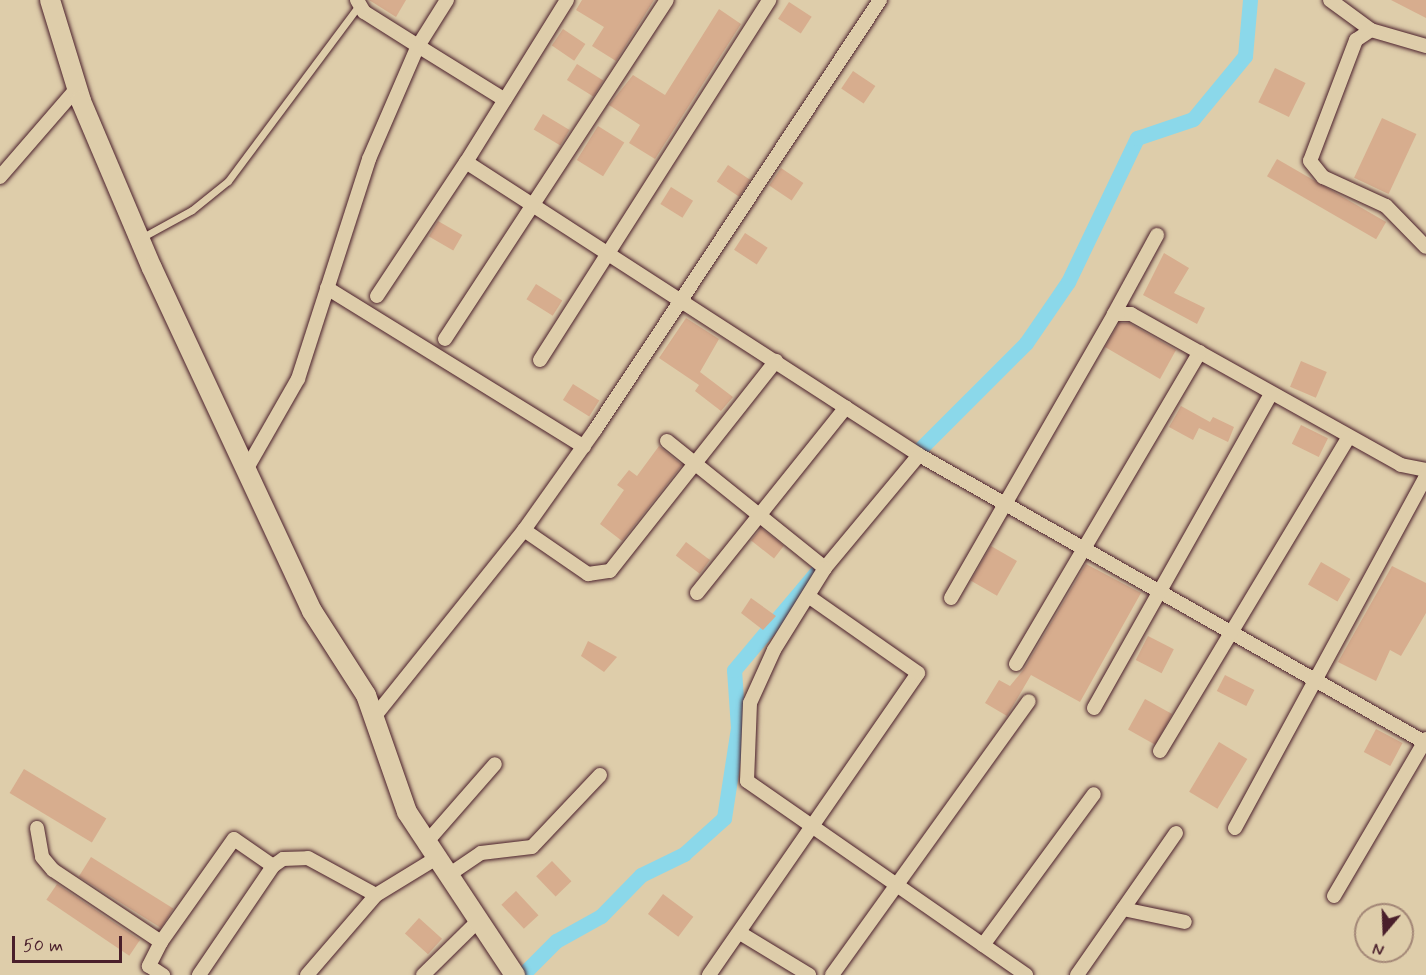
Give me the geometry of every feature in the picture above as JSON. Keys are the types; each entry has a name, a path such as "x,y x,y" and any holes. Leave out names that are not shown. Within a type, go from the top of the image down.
{"street":[{"path":"50,0 77,88 140,238 324,634 366,695 407,812 430,852 515,975"},
{"path":"246,470 298,379 369,159 418,46 447,0"},
{"path":"377,296 466,162 567,0"},
{"path":"445,339 667,0"},
{"path":"540,360 769,0"},
{"path":"375,716 524,530 584,447 880,0"},
{"path":"1330,0 1371,30 1426,46"},
{"path":"358,3 418,46 505,100"},
{"path":"1371,30 1356,40 1310,161 1323,177 1386,206 1426,247"},
{"path":"0,177 77,88"},
{"path":"466,162 609,252 919,455 1083,550 1426,741 1334,896"},
{"path":"951,598 1157,235"},
{"path":"327,288 584,447"},
{"path":"1114,314 1131,314 1401,465 1426,470"},
{"path":"1016,664 1200,352"},
{"path":"524,530 588,574 610,571 776,361"},
{"path":"1094,708 1271,394"},
{"path":"697,593 846,407"},
{"path":"1160,751 1349,437"},
{"path":"667,441 825,568"},
{"path":"919,455 825,568 750,703 745,767 747,782 898,883 1026,975"},
{"path":"1235,828 1426,476"},
{"path":"709,975 815,828 918,673 808,596"},
{"path":"832,975 1029,700"},
{"path":"307,975 376,895 430,852 495,764"},
{"path":"447,876 481,853 532,847 600,775"},
{"path":"983,945 1094,794"},
{"path":"37,828 45,864 161,942"},
{"path":"1077,975 1176,833"},
{"path":"163,975 149,966 161,942 234,839 273,866"},
{"path":"199,975 273,866 292,857 308,858 376,895"},
{"path":"1123,909 1185,922"},
{"path":"423,975 478,921"},
{"path":"740,933 809,975"}],"lane":[{"path":"140,238 192,210 228,181 358,3"}],"building":[{"path":"369,0 406,0 396,17"},
{"path":"582,0 654,0 616,61 592,46 604,27 576,10"},
{"path":"1391,0 1426,0 1426,18"},
{"path":"789,2 812,17 801,33 778,19"},
{"path":"719,9 741,24 655,159 629,143 640,125 609,105 633,75 665,95"},
{"path":"563,29 585,44 574,61 552,46"},
{"path":"577,64 603,80 593,97 567,80"},
{"path":"1275,68 1306,83 1289,117 1258,102"},
{"path":"853,71 875,86 864,104 841,88"},
{"path":"543,114 570,130 560,145 534,129"},
{"path":"1382,118 1416,134 1389,194 1354,178"},
{"path":"598,126 624,142 603,176 577,160"},
{"path":"1277,159 1386,222 1376,239 1267,176"},
{"path":"728,165 750,180 739,197 717,182"},
{"path":"781,168 803,183 792,201 769,185"},
{"path":"671,187 693,201 682,218 660,204"},
{"path":"438,221 462,235 453,251 429,237"},
{"path":"745,233 768,248 757,264 734,250"},
{"path":"1164,253 1189,268 1174,293 1205,308 1197,324 1143,295"},
{"path":"536,284 562,300 553,316 526,299"},
{"path":"686,318 719,339 700,372 733,397 721,411 695,391 699,385 659,358"},
{"path":"1119,323 1129,323 1176,350 1160,379 1105,347"},
{"path":"1301,361 1327,372 1316,398 1290,387"},
{"path":"573,384 599,400 589,417 563,400"},
{"path":"1181,406 1210,422 1213,417 1234,427 1228,442 1199,428 1193,440 1169,427"},
{"path":"1301,425 1328,438 1319,457 1292,444"},
{"path":"659,446 682,465 622,541 600,524 624,490 617,485 629,470 637,476"},
{"path":"761,528 784,546 774,558 751,541"},
{"path":"686,542 710,560 700,574 676,556"},
{"path":"991,546 1017,561 997,596 971,581"},
{"path":"1321,562 1350,579 1337,602 1308,585"},
{"path":"1086,564 1141,593 1080,702 1031,675 1007,716 985,703 999,680 1010,686 1024,669"},
{"path":"1392,566 1426,583 1426,613 1401,656 1390,650 1376,681 1338,662"},
{"path":"751,598 776,616 763,630 741,613"},
{"path":"1148,636 1174,649 1162,673 1136,660"},
{"path":"588,641 617,657 604,672 581,656"},
{"path":"1225,675 1254,690 1246,706 1217,691"},
{"path":"1145,699 1172,714 1155,745 1128,730"},
{"path":"1376,729 1402,743 1390,766 1364,752"},
{"path":"1219,742 1247,759 1217,809 1189,792"},
{"path":"24,769 106,818 92,842 10,793"},
{"path":"91,857 173,908 161,928 79,877"},
{"path":"552,861 571,881 556,896 536,876"},
{"path":"57,884 140,940 129,956 46,900"},
{"path":"516,891 539,915 524,929 501,905"},
{"path":"663,894 693,917 678,937 648,914"},
{"path":"419,918 442,939 428,954 405,934"}],"waterway":[{"path":"920,449 1026,343 1068,282 1137,138 1193,119 1245,56 1250,0"},
{"path":"522,975 556,941 601,916 641,875 684,854 724,818 738,728 734,670 819,569"}]}
